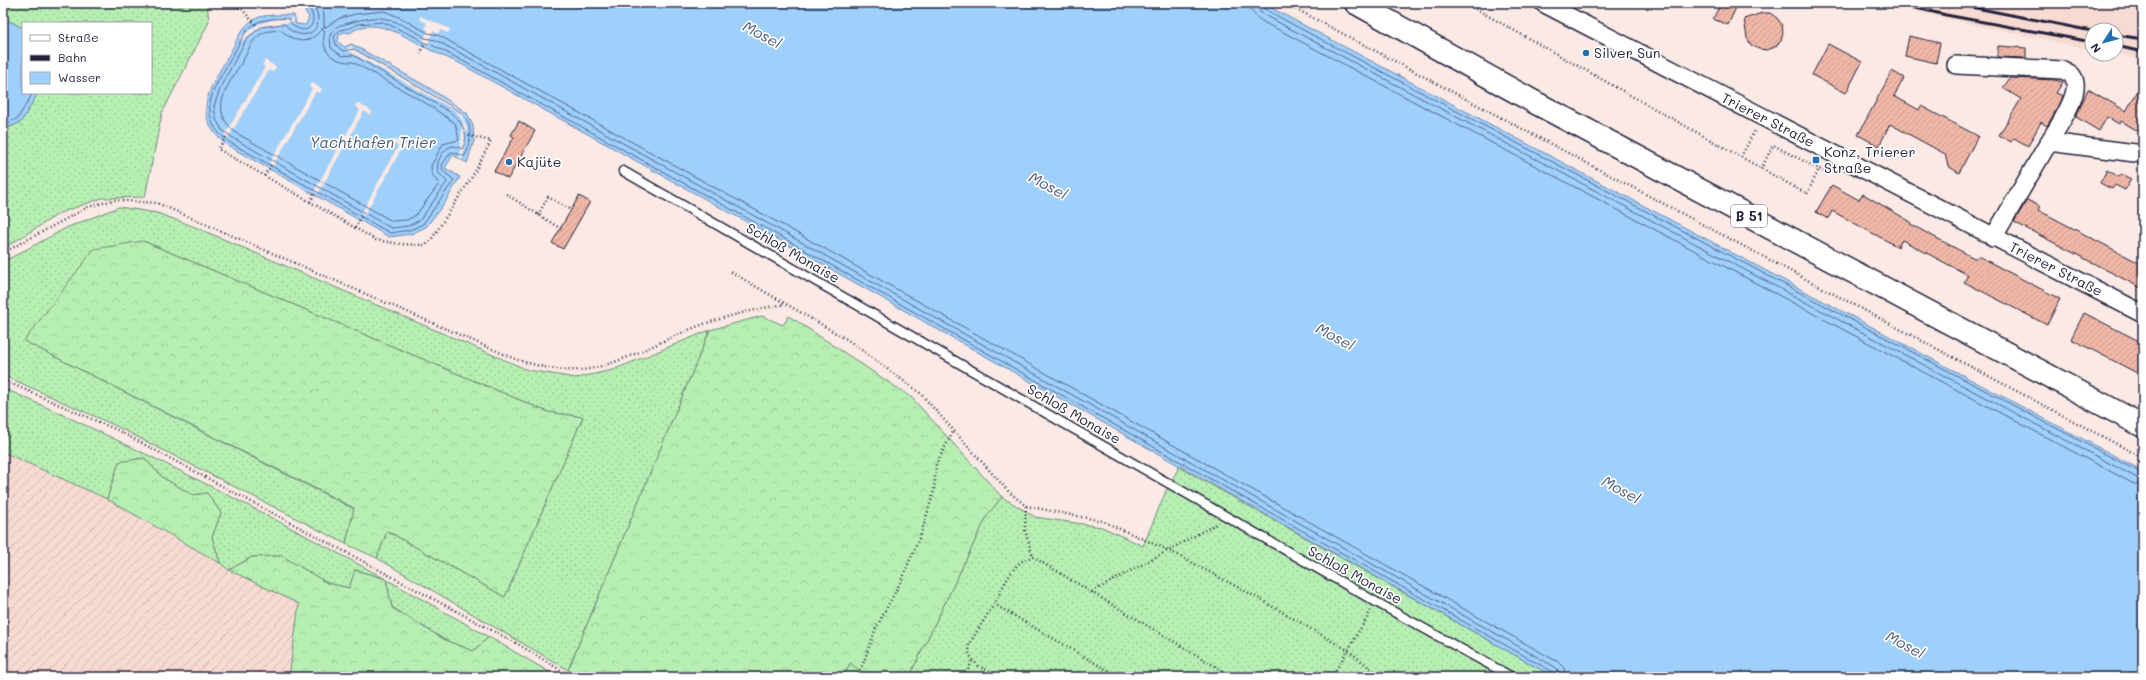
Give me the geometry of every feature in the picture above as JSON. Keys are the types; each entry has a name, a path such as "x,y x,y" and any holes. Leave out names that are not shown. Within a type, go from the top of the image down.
{"main road":[{"name":"B 51","path":"1356,3 1536,103 2143,426"}],"street":[{"name":"Trierer Straße","path":"1543,3 1993,238 2143,314"},
{"path":"1956,65 2063,70 2072,74 2075,78 2076,89 2072,102 1993,238"},
{"path":"2049,142 2143,154"}],"lane":[{"name":"Schloß Monaise","path":"623,171 1376,602 1512,677"}],"path":[{"path":"227,3 241,8 252,18 256,26"},
{"path":"1285,3 2143,458"},
{"path":"1465,3 1806,194 1819,169"},
{"path":"420,54 425,43"},
{"path":"1741,158 1762,117"},
{"path":"226,137 218,149 376,240 426,246 472,177 491,140 466,135"},
{"path":"1761,169 1773,145 1826,173 1835,155"},
{"path":"264,176 271,165"},
{"path":"310,202 316,192"},
{"path":"506,194 560,229"},
{"path":"538,215 548,197 572,210"},
{"path":"3,253 88,207 114,200 158,203 515,359 540,367 573,370 593,368 629,356 704,324 747,311 785,304"},
{"path":"355,228 362,215"},
{"path":"731,272 848,340 920,393 1008,491 1026,506 1102,521 1168,550 1258,598 1349,651 1381,677"},
{"path":"3,380 117,430 516,643 572,677"},
{"path":"856,677 863,664 876,628 900,583 921,534 934,491 936,464 954,430"},
{"path":"1026,506 1025,530 1034,557"},
{"path":"1092,592 1217,524 1225,516"},
{"path":"1000,677 972,661 969,654 969,644 1017,564 1025,558 1034,557 1233,677"},
{"path":"1332,677 1349,651 1376,602"},
{"path":"994,604 1119,677"},
{"path":"965,677 972,661"}],"shaded area":[{"path":"1876,3 2092,3 2143,11 2143,60 2124,56 2124,22 2084,22 2084,48"},
{"path":"3,452 107,499 220,563 229,570 300,604 289,677 3,677"}],"green space":[{"path":"3,3 207,3 209,22 162,113 145,197 102,198 60,213 3,249 3,130 21,122 37,94 152,94 152,22 22,22 22,28 3,18"},
{"path":"119,207 157,213 195,227 528,370 576,378 613,370 710,330 568,670 377,558 387,531 505,597 583,417 548,412 143,241 24,341 354,509 346,544 116,426 3,375 3,262 68,227"},
{"path":"143,241 548,412 583,417 505,597 387,531 377,558 346,544 354,508 24,341 94,249"},
{"path":"762,316 783,325 789,316 911,397 1002,497 988,514 909,677 868,677 850,663 844,677 579,677 568,670 710,330"},
{"path":"3,388 189,475 385,579 356,570 349,588 327,583 282,556 252,557 229,570 220,563 212,537 221,513 207,493 193,495 163,478 144,458 119,462 107,499 3,452"},
{"path":"144,458 163,478 193,495 207,493 221,513 212,537 220,563 107,499 119,462"},
{"path":"1179,467 1554,677 909,677 988,514 1002,497 1035,517 1102,527 1143,546 1166,491"},
{"path":"282,556 327,583 349,588 355,570 386,579 392,608 445,640 473,651 489,637 558,677 289,677 299,604 229,570 252,557"},
{"path":"386,579 489,637 473,651 445,640 392,607"},
{"path":"850,662 868,677 844,677"}],"water":[{"path":"304,3 1262,3 2143,471 2143,677 1554,677 781,241 459,63 392,31 375,26 366,26 358,28 350,33 344,32 339,35 338,41 344,47 352,44 431,89 467,113 473,126 474,141 467,163 453,155 445,168 460,177 446,201 426,227 411,234 389,237 227,145 215,133 208,122 206,111 207,100 211,88 244,28 257,18 275,15 294,15 296,24 306,25 309,17 304,10"},
{"path":"3,18 22,28 22,94 37,94 21,122 3,130"}],"pier":[{"path":"420,16 450,29 448,33 440,30 438,34 433,31 428,44 423,42 428,30 425,28 427,23 419,19"},
{"path":"279,18 293,18 294,22 263,26 242,41 240,37 259,24"},
{"path":"350,46 454,106 461,112 467,128 462,160 459,158 463,122 456,111 347,50"},
{"path":"265,60 276,67 273,72 269,70 228,138 224,136 265,67 262,65"},
{"path":"312,83 322,89 320,93 316,91 273,166 269,164 312,89 309,87"},
{"path":"357,103 372,111 370,115 364,111 318,194 314,191 360,110 355,106"},
{"path":"394,139 410,147 408,151 402,148 364,216 361,214 398,146 392,143"}],"building":[{"path":"1721,3 1738,3 1728,25 1713,19"},
{"path":"1762,13 1770,13 1777,18 1782,25 1783,33 1781,41 1775,47 1767,50 1759,49 1751,45 1747,38 1744,19"},
{"path":"1909,36 1940,43 1936,63 1905,56"},
{"path":"1828,44 1862,62 1846,93 1812,75"},
{"path":"1998,46 2026,48 2026,58 1998,57"},
{"path":"1892,71 1904,78 1894,96 1919,110 1921,106 1978,136 1959,173 1948,166 1945,154 1890,124 1879,146 1858,135"},
{"path":"2010,78 2055,80 2063,82 2056,93 2063,96 2054,114 2047,126 2041,122 2028,146 2014,138 2011,142 1999,135 2021,99 2003,88"},
{"path":"2143,82 2143,134 2121,121 2119,124 2107,117 2099,131 2076,117 2088,89 2126,111"},
{"path":"519,121 535,131 508,179 494,171 514,137 511,135"},
{"path":"2107,170 2119,177 2121,174 2131,179 2125,190 2115,185 2112,189 2100,183"},
{"path":"1832,185 1859,200 1863,194 1911,222 1910,224 1976,259 1978,256 2060,299 2047,325 1964,282 1968,275 1902,240 1898,247 1832,211 1828,219 1816,212"},
{"path":"579,196 590,202 563,249 552,243"},
{"path":"2027,200 2040,206 2038,210 2143,265 2143,289 2014,222"},
{"path":"2084,313 2143,343 2143,376 2071,339"}],"railway":[{"path":"1895,3 1946,15 2084,41"},
{"path":"1951,3 2084,29"},
{"path":"2124,36 2143,39"},
{"path":"2124,48 2143,52"}],"place":[{"name":"Silver Sun","path":"1586,53"},
{"name":"Konz, Trierer Straße","path":"1816,160"},
{"name":"Kajüte","path":"509,162"}],"water label":[{"name":"Mosel","path":"762,35"},
{"name":"Yachthafen Trier","path":"373,143"},
{"name":"Mosel","path":"1048,186"},
{"name":"Mosel","path":"1335,337"},
{"name":"Mosel","path":"1621,490"},
{"name":"Mosel","path":"1905,645"}]}
